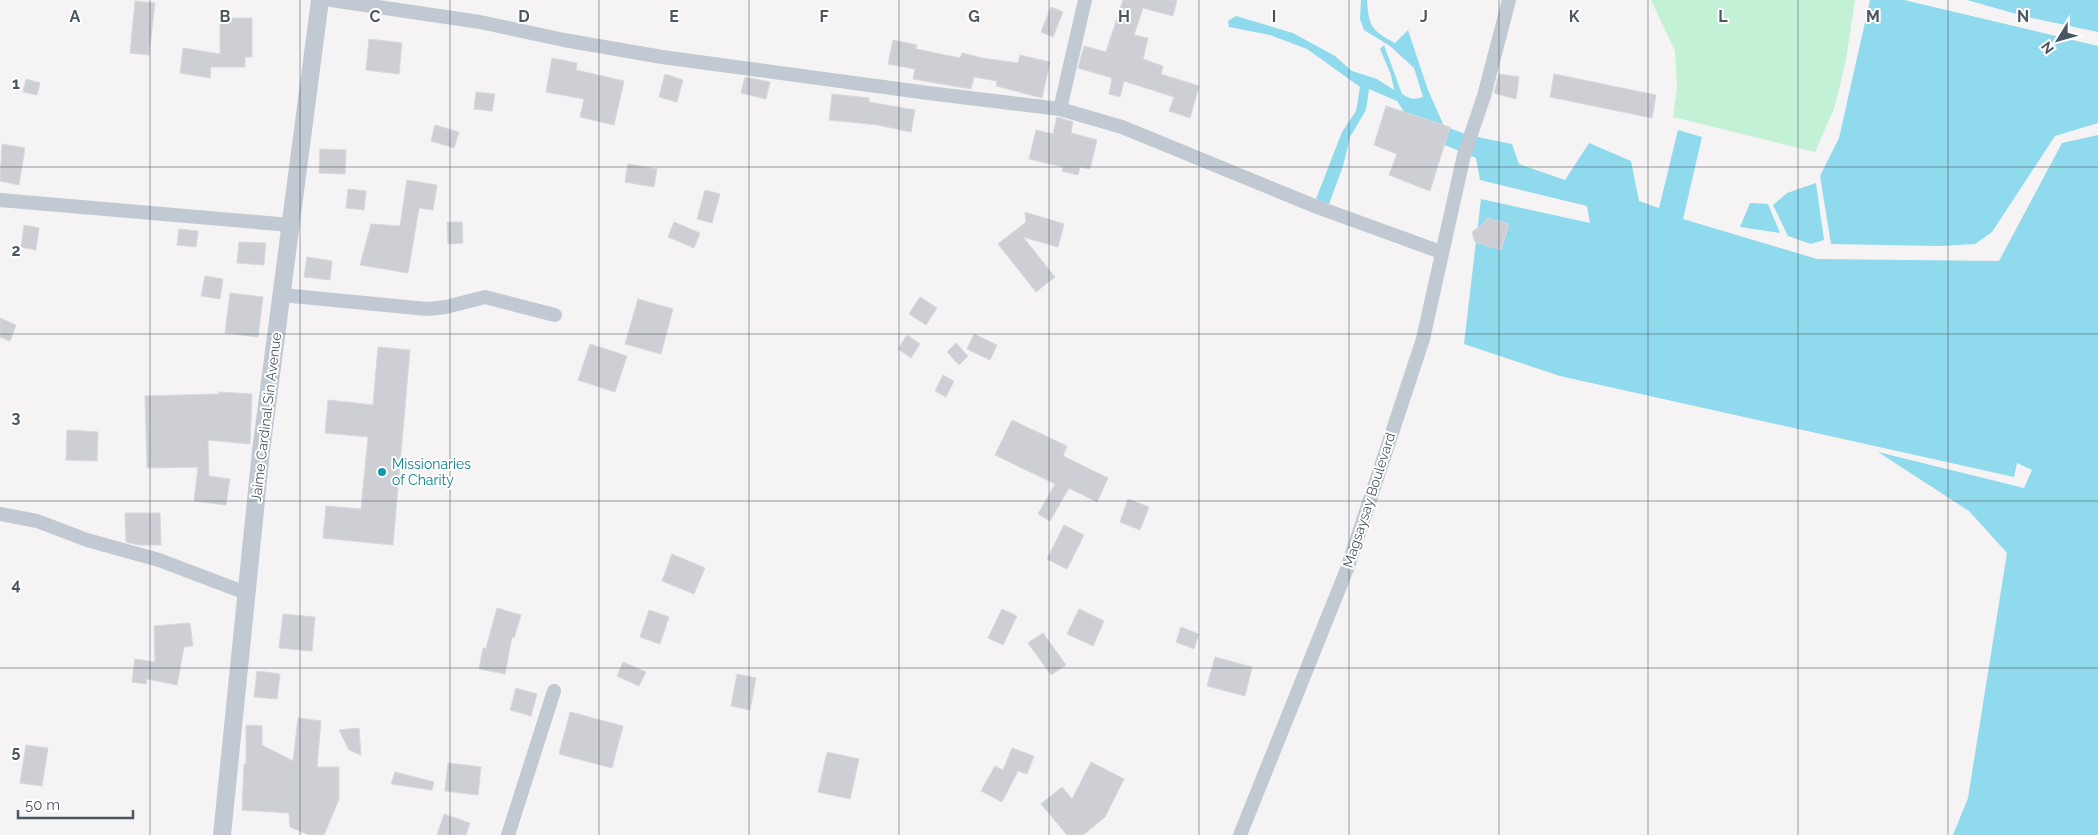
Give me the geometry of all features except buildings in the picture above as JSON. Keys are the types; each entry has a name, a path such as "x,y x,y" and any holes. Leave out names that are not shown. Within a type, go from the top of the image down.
{"street":[{"name":"Jaime Cardinal Sin Avenue","path":"222,835 260,451 320,0"},
{"path":"331,0 480,22 564,40 662,56 928,93 1060,109 1122,127 1317,207 1441,252"},
{"path":"1060,109 1085,0"},
{"name":"Magsaysay Boulevard","path":"1240,835 1347,569 1423,339 1464,155 1484,96 1509,0"},
{"path":"0,200 290,225"},
{"path":"282,294 427,309 446,307 484,297 555,315"},
{"path":"0,514 37,521 87,540 159,560 246,593"},
{"path":"508,835 554,692"}],"green space":[{"path":"1651,0 1855,0 1846,60 1834,109 1815,152 1673,117 1677,89 1675,51"}],"water":[{"path":"1361,0 1367,0 1370,22 1381,35 1395,43 1408,30 1428,90 1444,126 1468,135 1512,144 1519,164 1565,180 1589,143 1631,161 1639,201 1659,208 1678,130 1702,137 1683,219 1817,259 1999,261 2062,143 2098,135 2098,835 1953,835 1968,798 2007,553 1969,511 1878,452 2024,488 2032,470 2017,463 2014,477 1560,376 1464,344 1481,199 1590,223 1587,206 1480,180 1476,158 1418,134 1397,101 1369,89 1366,110 1350,137 1343,166 1329,204 1316,199 1342,132 1356,111 1360,87 1307,49 1270,35 1229,27 1228,21 1236,16 1293,33 1335,56 1352,71 1377,79 1394,90 1391,75 1380,49 1384,45 1402,94 1412,98 1423,97 1414,68 1390,46 1364,30 1360,19"},
{"path":"1870,0 1904,0 2098,46 2098,123 2055,136 1992,232 1975,244 1939,246 1831,244 1820,176 1839,138"},
{"path":"1967,0 2098,0 2098,32 2027,17"},
{"path":"1816,183 1824,240 1811,244 1788,236 1773,205 1787,193"},
{"path":"1750,203 1768,204 1780,233 1740,227"}],"place":[{"name":"Missionaries of Charity","path":"382,472"}]}
